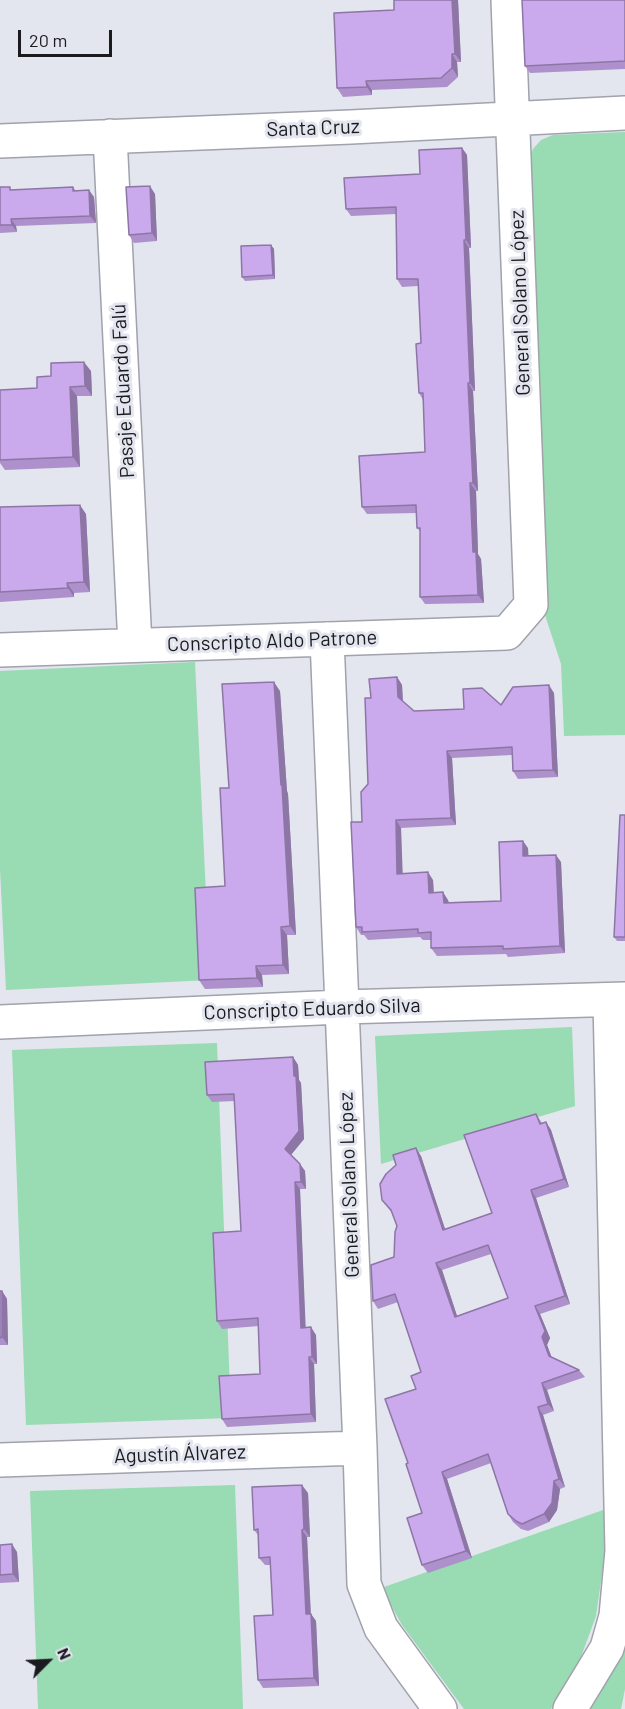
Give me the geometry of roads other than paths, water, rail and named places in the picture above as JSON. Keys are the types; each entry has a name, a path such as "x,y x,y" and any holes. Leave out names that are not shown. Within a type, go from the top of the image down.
{"street":[{"name":"General Solano López","path":"508,0 531,605"},
{"name":"Santa Cruz","path":"0,141 625,113"},
{"name":"Pasaje Eduardo Falú","path":"110,136 135,645"},
{"name":"Conscripto Aldo Patrone","path":"0,650 507,633 531,605"},
{"name":"General Solano López","path":"327,639 364,1584 381,1628 440,1709"},
{"name":"Conscripto Eduardo Silva","path":"0,1022 342,1007 617,999"},
{"path":"570,1709 607,1648 616,1616 622,1551 617,999"},
{"name":"Agustín Álvarez","path":"0,1460 360,1448"}]}
